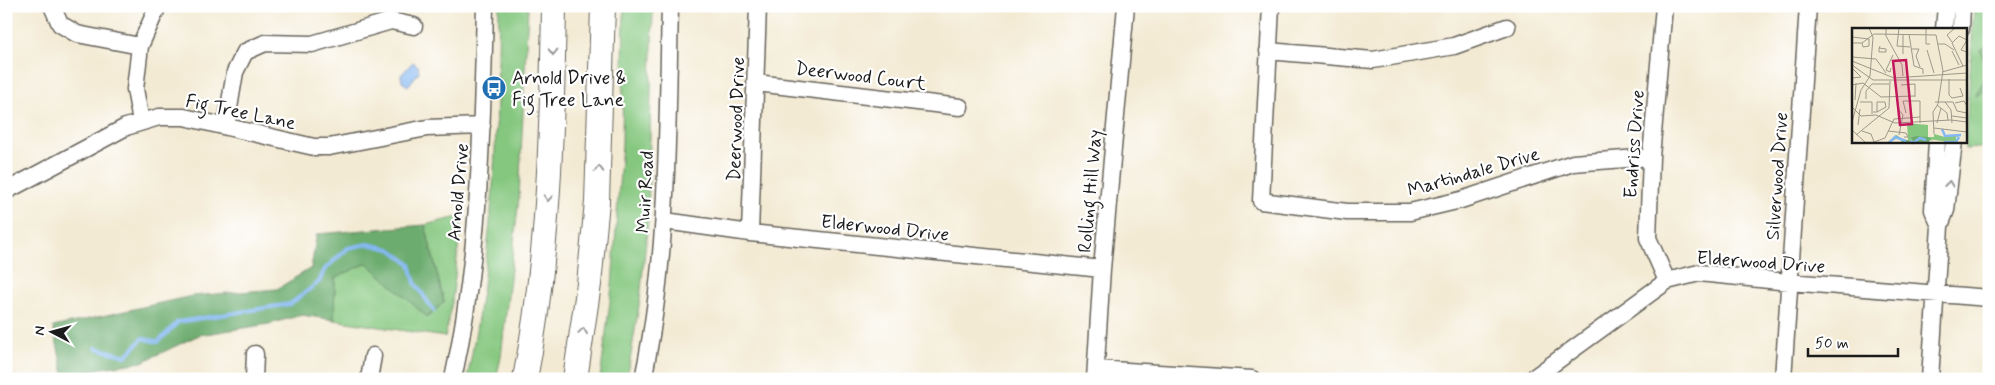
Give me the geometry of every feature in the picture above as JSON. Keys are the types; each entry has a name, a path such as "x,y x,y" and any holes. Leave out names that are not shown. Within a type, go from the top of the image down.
{"highway":[{"path":"525,379 539,290 548,208 554,6"},
{"path":"575,379 597,212 603,6"}],"street":[{"path":"52,6 60,24 77,34 140,46"},
{"path":"140,122 135,89 140,46 158,6"},
{"name":"Arnold Drive","path":"453,379 462,339 469,287 482,126 484,6"},
{"name":"Muir Road","path":"643,379 648,356 665,221 670,6"},
{"name":"Deerwood Drive","path":"750,233 758,6"},
{"name":"Rolling Hill Way","path":"1096,374 1102,269 1126,6"},
{"name":"Martindale Drive","path":"1272,6 1261,201 1347,212 1410,212 1461,200 1573,163 1651,156"},
{"name":"Endriss Drive","path":"1664,6 1651,156 1648,238 1667,281"},
{"name":"Silverwood Drive","path":"1783,379 1808,6"},
{"path":"1944,28 1946,6"},
{"path":"1961,28 1962,6"},
{"path":"226,126 235,72 245,52 265,43 312,44 391,21 414,26"},
{"path":"1268,51 1373,60 1454,46 1507,27"},
{"name":"Deerwood Court","path":"756,83 960,107"},
{"name":"Fig Tree Lane","path":"6,191 111,134 140,122 159,117 184,117 294,143 322,147 427,128 482,126"},
{"path":"1937,142 1933,210 1940,226"},
{"path":"1930,379 1940,226 1946,210 1954,142"},
{"name":"Elderwood Drive","path":"665,221 750,233 1102,269"},
{"name":"Elderwood Drive","path":"1533,379 1667,281 1699,274 1989,298"},
{"path":"254,379 255,354"},
{"path":"369,379 373,356"},
{"path":"1096,374 1250,379"}],"green space":[{"path":"499,6 528,6 519,198 501,357 496,379 467,379 483,285 490,223 497,114"},
{"path":"624,6 653,6 648,221 640,299 627,379 600,379 612,286 622,143"},
{"path":"1974,6 1989,6 1989,147 1965,149 1965,142 1968,142 1968,101"},
{"path":"1989,45 1989,72 1980,50"},
{"path":"1989,72 1989,89 1975,96"},
{"path":"462,216 452,302 445,337 334,320 335,277 368,263 428,317 444,302 425,225"},
{"path":"425,225 444,302 427,317 367,263 335,278 334,320 302,315 269,324 199,335 142,362 102,368 65,378 53,327 192,296 277,289 311,268 317,234"}],"water":[{"path":"413,62 418,66 419,72 408,86 402,82 401,75"}],"waterway":[{"path":"96,348 126,356 143,338 158,342 178,322 290,304 319,282 325,269 348,248 368,244 390,249 410,264 415,283 434,311"},
{"path":"6,375 12,376"}],"place":[{"name":"Arnold Drive & Fig Tree Lane","path":"494,88"}]}
